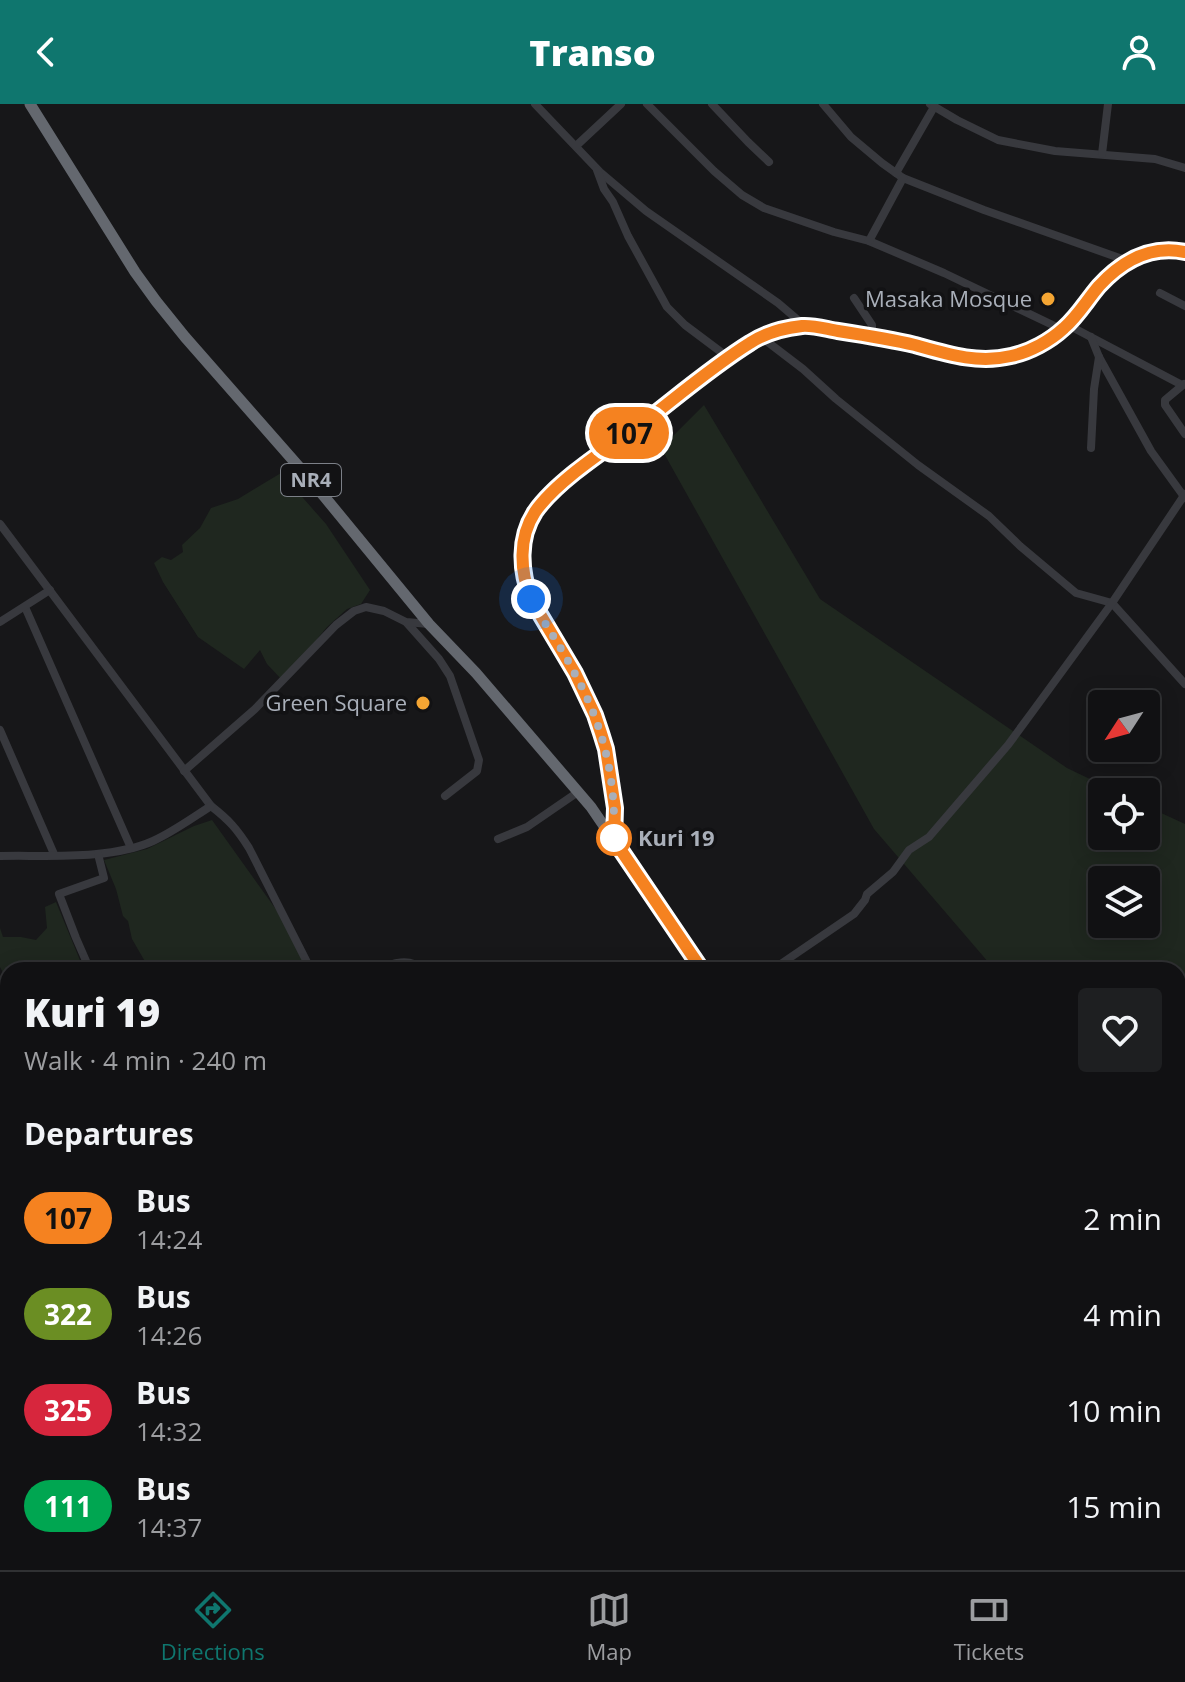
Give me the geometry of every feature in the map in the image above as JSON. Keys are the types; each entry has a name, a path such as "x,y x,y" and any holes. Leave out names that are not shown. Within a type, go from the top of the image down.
{"highway":[{"name":"NR4","path":"30,104 156,301 314,484 429,624 476,673 578,792 697,962"}],"main road":[{"path":"614,840 615,808 606,749 595,715 531,599 522,568 525,536 535,513 545,500 574,474 761,337 783,329 805,326 872,336 962,358 1011,356 1043,344 1066,327 1101,284 1128,261 1140,254 1185,252"}],"street":[{"path":"535,104 596,168 646,211 738,274 805,326"},
{"path":"576,146 621,104"},
{"path":"647,104 714,171 742,195 764,208 869,241 1091,337 1184,384 1165,400 1165,405 1185,434"},
{"path":"712,104 769,162"},
{"path":"823,104 851,137 900,175 984,210 1128,261"},
{"path":"1102,154 1108,104"},
{"path":"869,241 932,106 998,140 1055,151 1155,159 1185,168"},
{"path":"596,168 628,236 667,307 685,325 729,358"},
{"path":"1160,293 1185,306"},
{"path":"854,298 872,325 872,336"},
{"path":"761,337 918,465 989,516 1076,593 1112,603 1185,684"},
{"path":"784,962 854,914 867,894 893,872 909,850 929,837 1008,745 1112,603 1184,496 1151,451 1091,337"},
{"path":"1091,448 1099,357"},
{"path":"0,524 211,806 231,821 249,848 307,962"},
{"path":"0,622 50,590"},
{"path":"25,607 131,848"},
{"path":"184,771 255,709 354,611 366,607 384,611 406,622 429,624"},
{"path":"406,622 450,676 479,760 477,771 445,796"},
{"path":"0,730 54,854"},
{"path":"498,839 527,827 578,792"},
{"path":"0,856 108,854 153,841 211,806"},
{"path":"87,962 59,894 104,878 98,854"}],"shaded area":[{"path":"704,405 820,599 1067,768 1088,778 1088,850 1160,850 1160,812 1185,824 1185,962 988,962 874,829 661,448"},
{"path":"281,473 326,524 370,590 361,604 347,609 327,627 283,681 267,664 260,650 244,669 198,637 154,563 162,557 171,560 183,552 182,545 200,528 211,508 238,499"},
{"path":"212,820 285,922 306,962 145,962 132,939 104,860 147,849"},
{"path":"56,902 81,962 0,962 0,928 3,937 36,940 47,928 45,907"}],"bus line":[{"name":"107","path":"697,962 614,840 615,808 611,779 606,749 595,715 525,584 523,544 535,513 545,500 597,456 761,337 783,329 805,326 872,336 962,358 1011,356 1043,344 1063,330 1101,284 1128,261 1140,254 1185,252"}],"place":[{"name":"Masaka Mosque","path":"1048,299"},
{"name":"Green Square","path":"423,703"},
{"name":"Kuri 19","path":"614,838"}],"route":[{"path":"531,599 575,673 595,715 606,749 611,779 615,808 614,838"}]}
